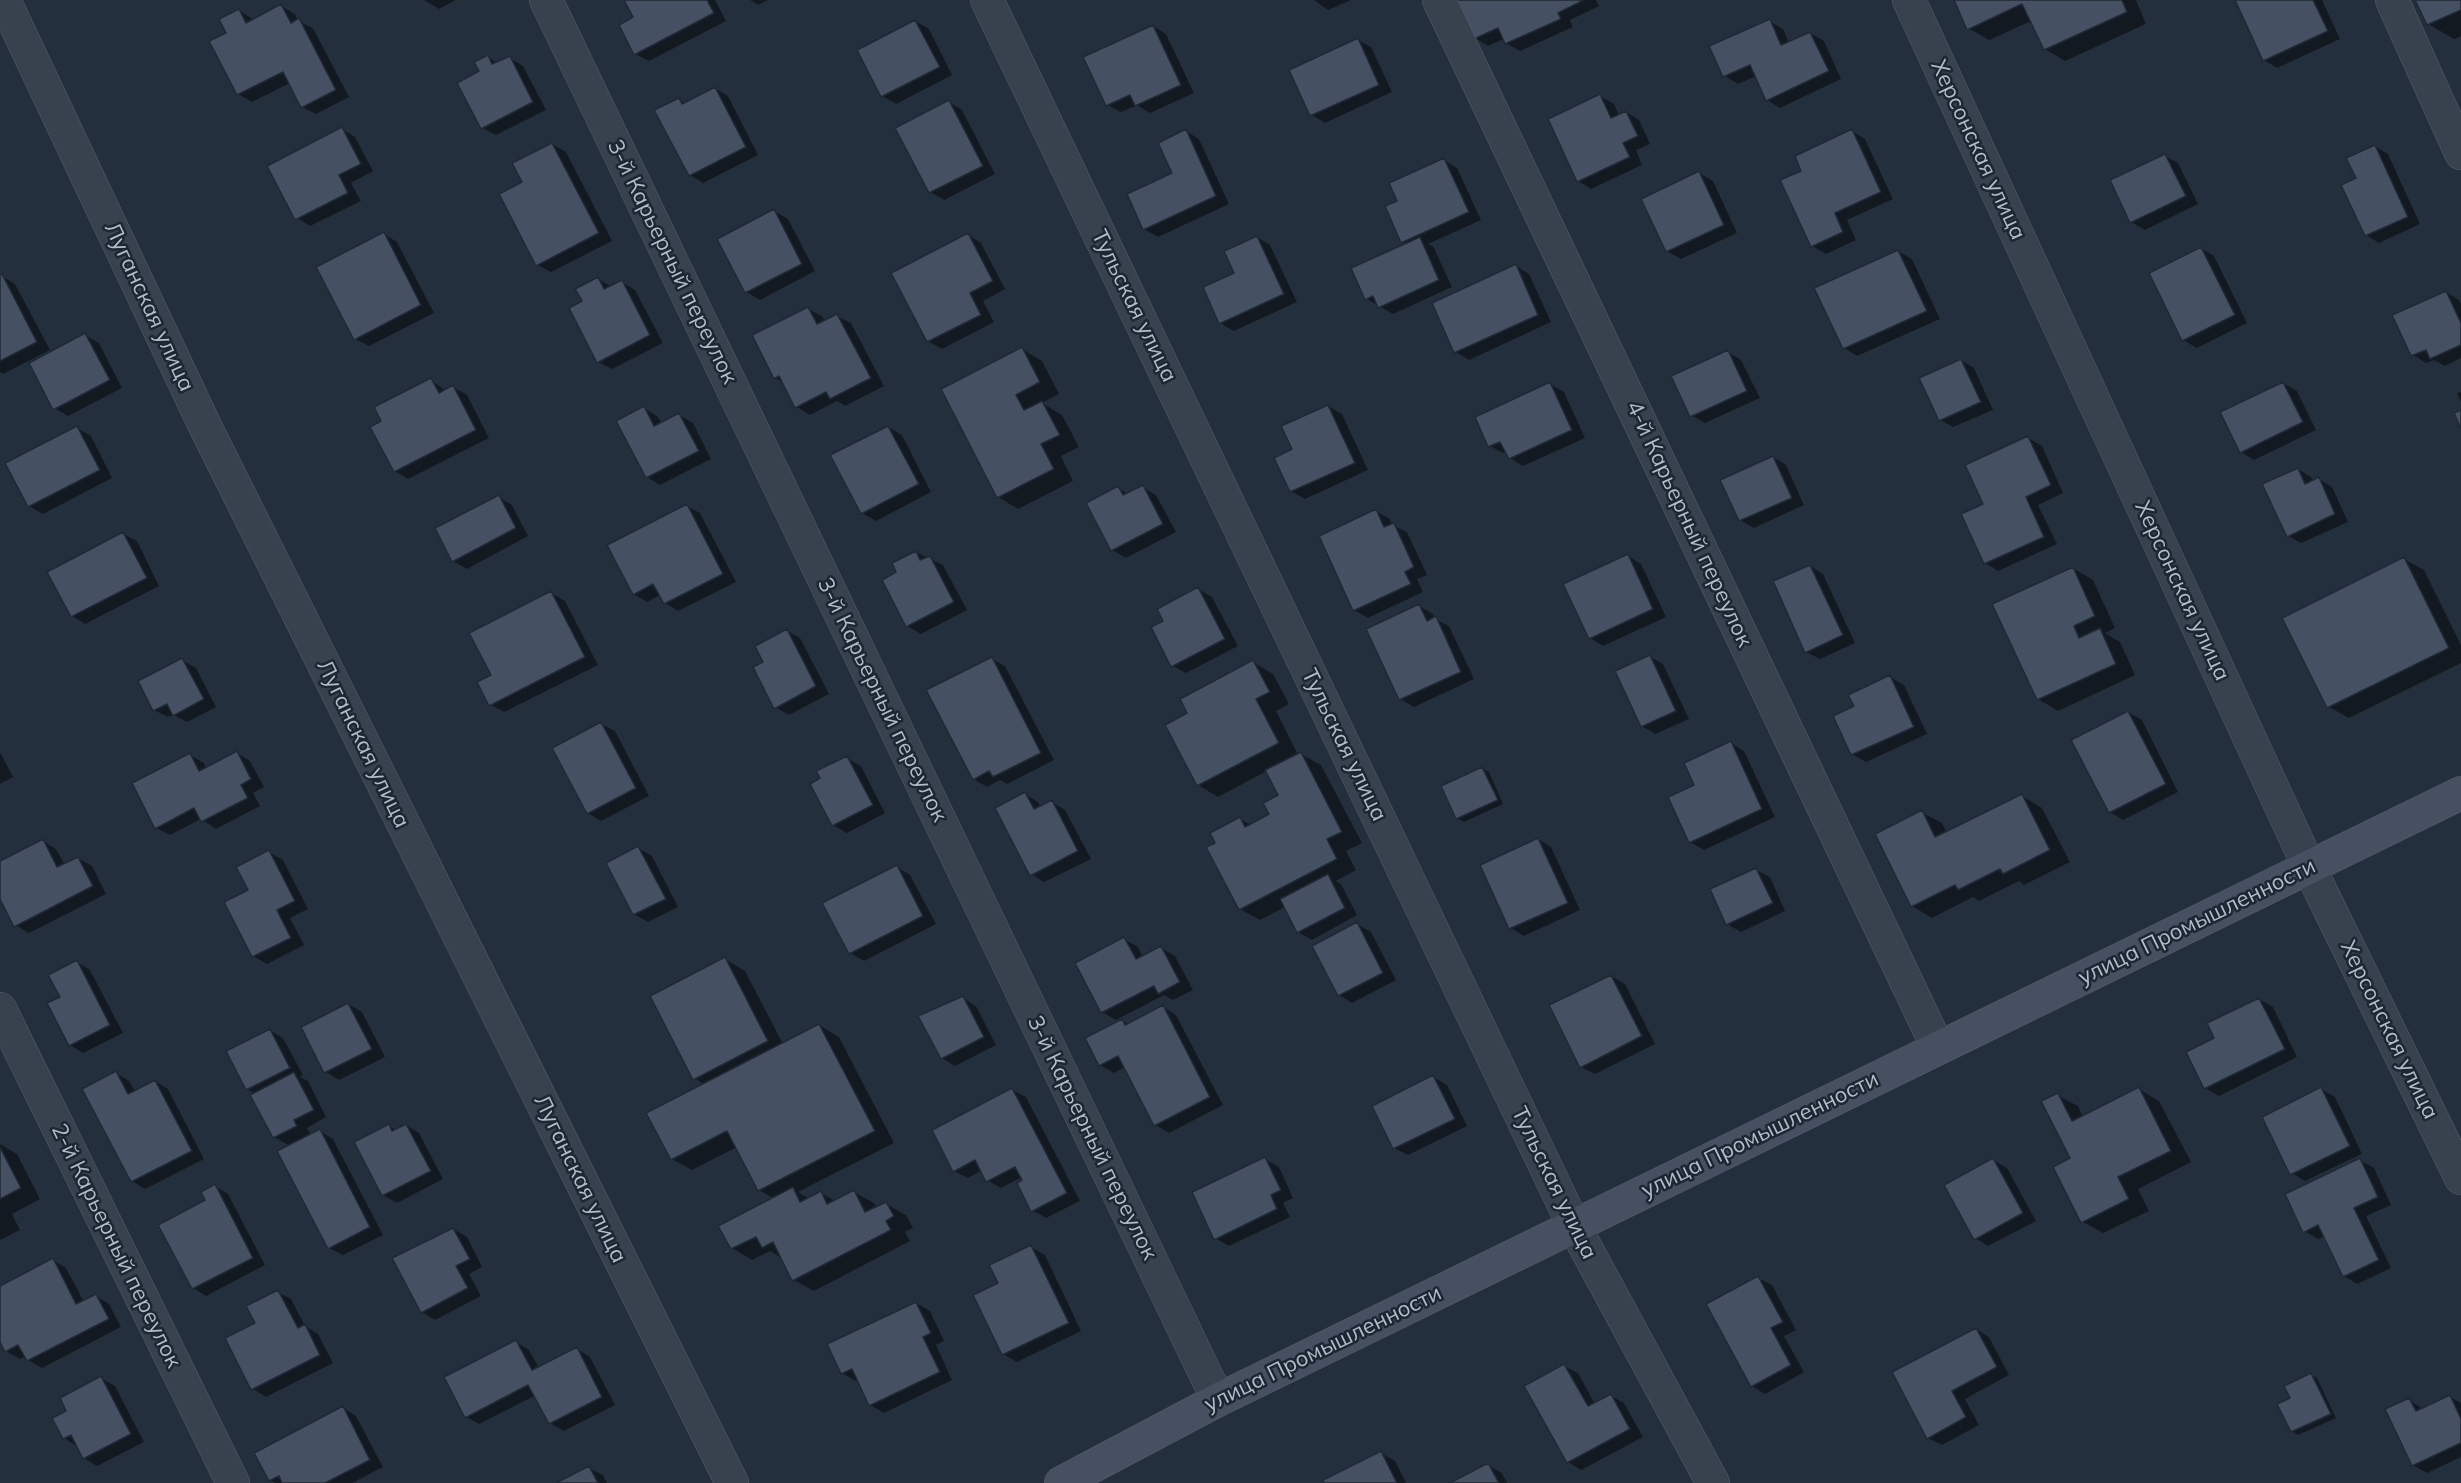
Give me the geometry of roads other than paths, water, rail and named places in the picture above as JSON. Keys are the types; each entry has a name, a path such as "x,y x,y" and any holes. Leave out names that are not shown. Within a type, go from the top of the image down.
{"main road":[{"name":"улица Промышленности","path":"1061,1483 1218,1400 2461,793"}],"street":[{"name":"Луганская улица","path":"4,0 205,426 732,1483"},
{"name":"3-й Карьерный переулок","path":"546,0 1218,1400"},
{"name":"Тульская улица","path":"987,0 1574,1226 1713,1483"},
{"name":"4-й Карьерный переулок","path":"1439,0 1938,1048"},
{"name":"Херсонская улица","path":"1909,0 2309,867 2461,1179"},
{"path":"2392,0 2461,153"},
{"name":"2-й Карьерный переулок","path":"0,1009 233,1483"}]}
